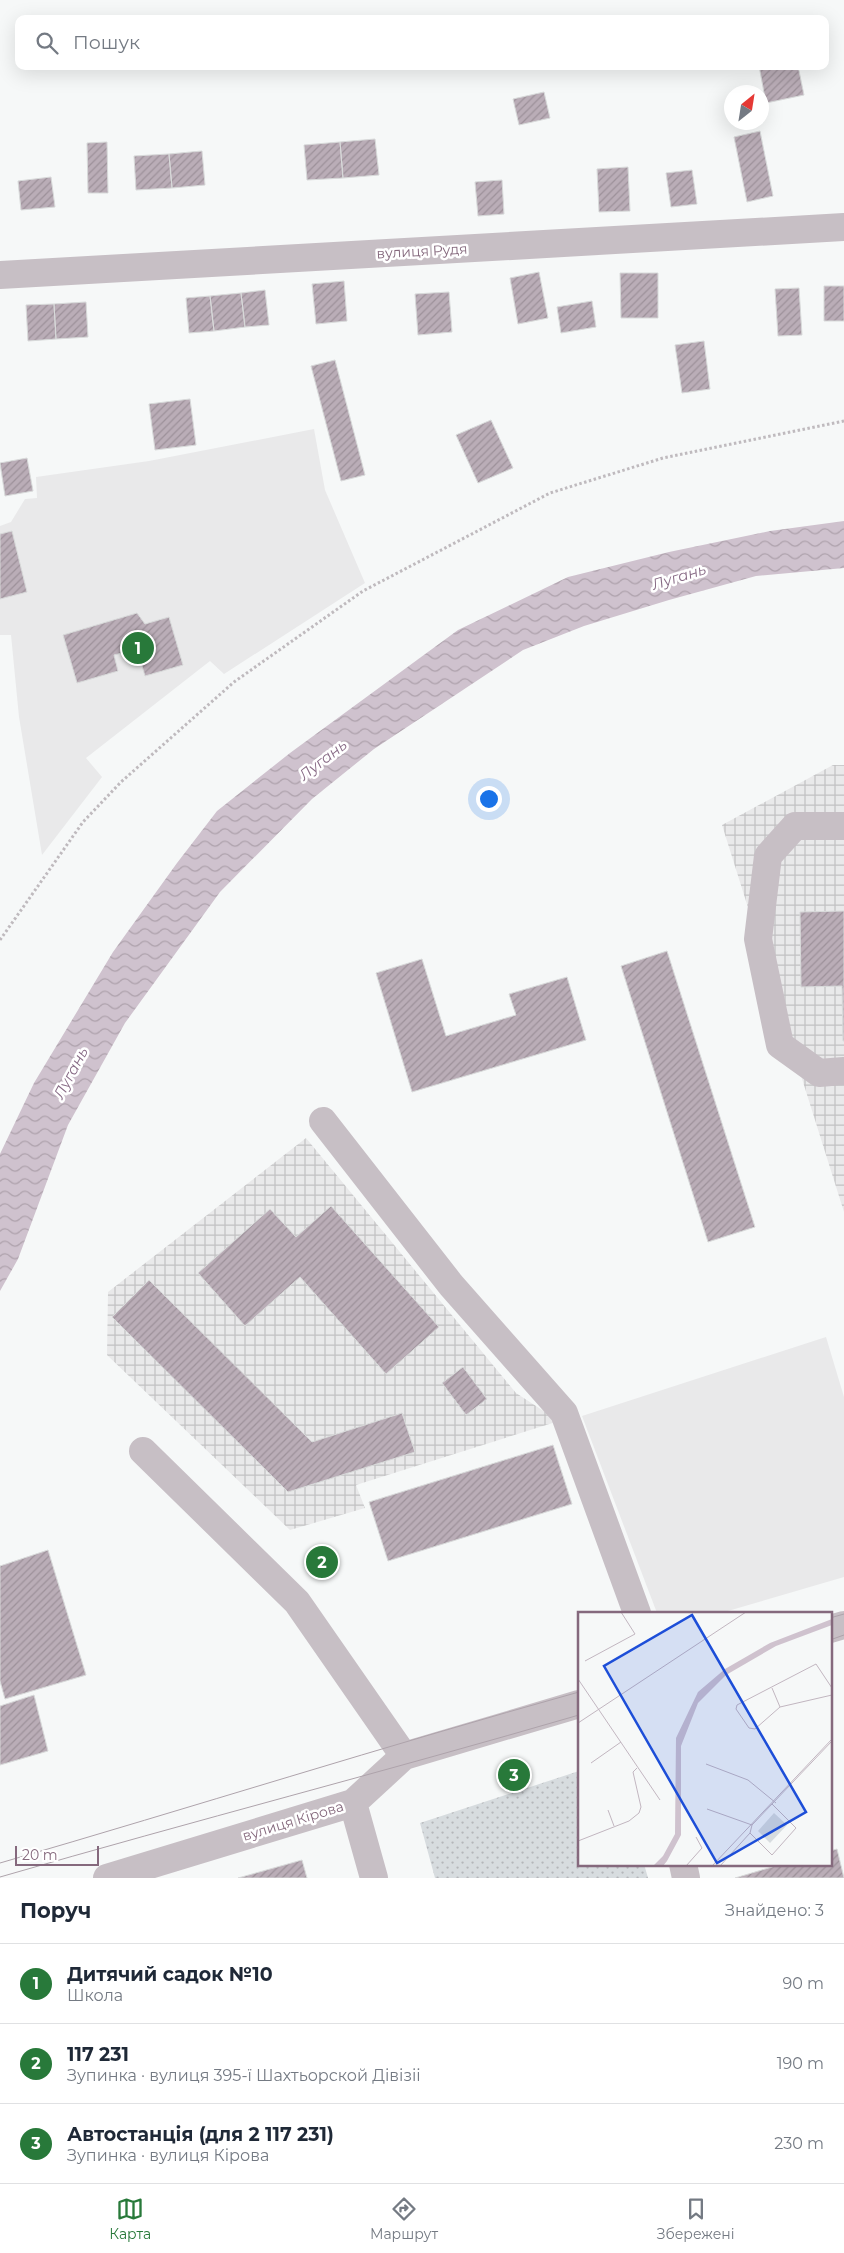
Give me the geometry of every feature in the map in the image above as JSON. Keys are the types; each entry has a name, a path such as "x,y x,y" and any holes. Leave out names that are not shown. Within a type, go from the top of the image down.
{"street":[{"name":"вулиця Рудя","path":"0,275 844,227"},
{"path":"844,826 795,826 768,856 758,939 780,1045 819,1073 844,1072"},
{"path":"323,1120 451,1285 564,1413 638,1612"},
{"path":"143,1451 297,1602 404,1756"},
{"name":"вулиця Кірова","path":"106,1878 353,1802 404,1756 578,1704"},
{"path":"353,1802 374,1878"}],"path":[{"path":"0,940 83,822 121,782 234,682 363,591 550,493 663,458 844,421"}],"shaded area":[{"path":"314,429 325,490 365,583 224,674 210,661 86,758 102,777 42,855 19,717 11,635 0,635 0,526 11,522 25,499 37,498 36,477 149,461"},
{"path":"833,765 844,765 844,1212 722,825"},
{"path":"306,1138 516,1393 559,1421 356,1485 365,1508 290,1530 107,1355 108,1292"},
{"path":"826,1337 844,1397 844,1577 724,1612 657,1612 582,1416"},
{"path":"578,1771 578,1866 645,1866 648,1878 435,1878 420,1823"}],"water":[{"name":"Лугань","path":"844,521 844,568 756,576 584,626 523,650 374,749 312,799 220,892 125,1023 68,1125 18,1259 0,1291 0,1154 34,1083 113,952 217,811 290,753 458,630 568,577 669,552 770,531"}],"building":[{"path":"760,70 799,70 804,95 769,102 769,85 763,85"},
{"path":"544,92 550,118 519,125 513,99"},
{"path":"760,131 773,196 747,202 734,137"},
{"path":"375,139 379,175 343,178 340,142"},
{"path":"107,142 108,193 88,193 87,143"},
{"path":"340,142 343,178 307,180 304,145"},
{"path":"202,151 205,185 172,188 169,154"},
{"path":"169,154 172,188 136,190 134,156"},
{"path":"628,167 630,211 599,212 597,169"},
{"path":"692,170 697,204 671,207 666,173"},
{"path":"51,177 55,207 21,210 18,181"},
{"path":"502,180 504,214 478,216 475,182"},
{"path":"539,272 548,318 518,324 510,278"},
{"path":"620,273 658,273 658,318 621,318"},
{"path":"344,281 347,321 316,324 312,284"},
{"path":"824,286 844,286 844,321 824,321"},
{"path":"799,288 802,335 778,336 775,289"},
{"path":"265,290 269,325 245,327 241,293"},
{"path":"449,292 452,332 418,335 415,294"},
{"path":"241,293 245,327 214,331 210,296"},
{"path":"210,296 214,331 189,333 186,298"},
{"path":"592,301 596,327 561,333 557,307"},
{"path":"86,302 88,337 56,339 54,304"},
{"path":"54,304 56,339 28,341 26,305"},
{"path":"704,341 710,389 682,393 675,345"},
{"path":"335,360 365,475 341,481 311,366"},
{"path":"190,399 196,445 155,450 149,404"},
{"path":"491,420 513,468 478,483 456,435"},
{"path":"27,458 33,491 5,496 0,463"},
{"path":"12,531 27,592 0,599 0,534"},
{"path":"137,613 145,624 169,617 183,665 145,676 137,649 114,655 118,671 77,683 63,635"},
{"path":"844,911 843,1041 842,986 801,987 800,912"},
{"path":"667,951 755,1227 708,1242 621,966"},
{"path":"422,959 446,1036 516,1015 509,994 567,977 586,1040 412,1092 376,973"},
{"path":"331,1206 439,1327 386,1374 300,1277 245,1326 198,1273 270,1209 296,1237"},
{"path":"149,1280 312,1442 402,1413 415,1452 288,1492 112,1317"},
{"path":"463,1367 487,1399 466,1415 442,1383"},
{"path":"553,1445 572,1504 388,1561 369,1502"},
{"path":"48,1550 86,1675 5,1699 0,1681 0,1566"},
{"path":"34,1695 48,1751 0,1765 0,1706"},
{"path":"837,1849 844,1878 735,1878 775,1866 832,1866 832,1850"},
{"path":"302,1860 307,1878 238,1878"}],"tram line":[{"path":"832,1617 844,1614"},
{"path":"832,1639 844,1635"},
{"path":"0,1863 578,1692"},
{"path":"0,1877 578,1715"}],"place":[{"name":"Дитячий садок №10","path":"138,648"},
{"name":"117 231","path":"322,1562"},
{"name":"Автостанція (для 2 117 231)","path":"514,1775"}]}
